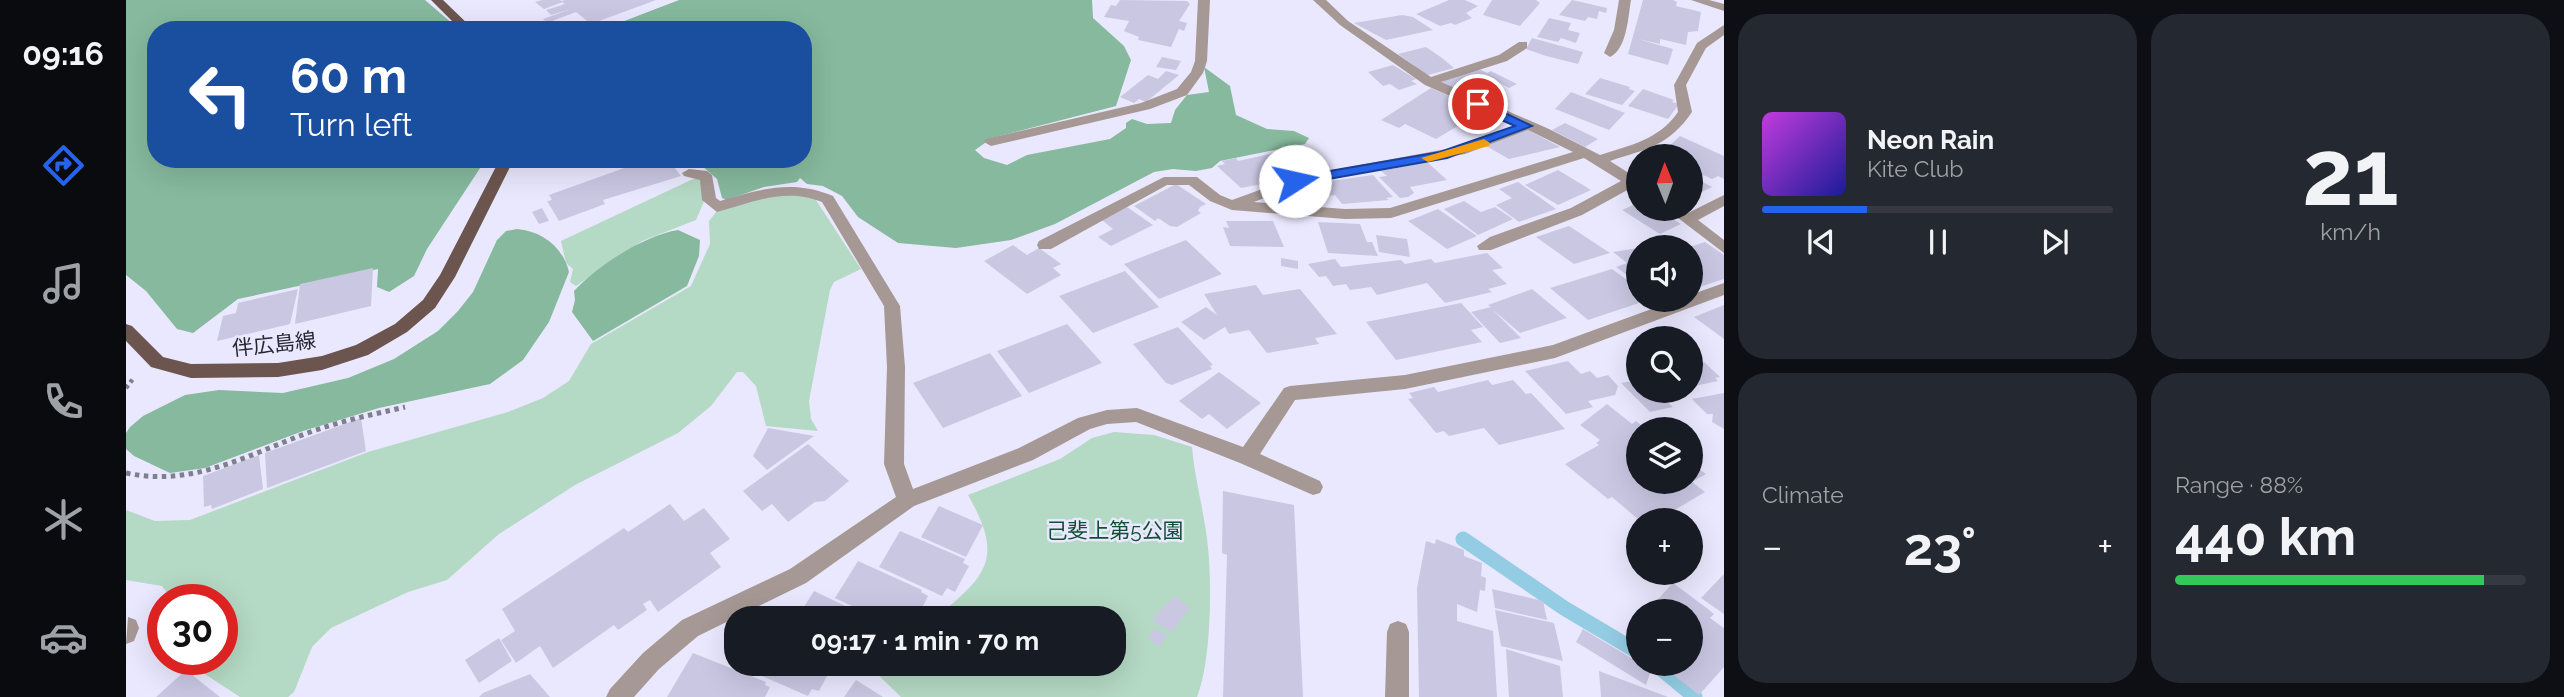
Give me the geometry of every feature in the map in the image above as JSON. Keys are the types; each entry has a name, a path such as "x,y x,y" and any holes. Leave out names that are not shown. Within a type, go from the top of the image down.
{"main road":[{"path":"437,0 459,21"},
{"name":"伴広島線","path":"126,330 157,362 191,371 278,370 322,363 362,350 401,328 429,303 447,277 502,168"}],"street":[{"path":"990,142 1175,96 1188,87 1197,73 1202,52 1204,0"},
{"path":"1318,0 1344,23 1429,82 1544,132 1592,156 1626,178"},
{"path":"1610,52 1620,30 1625,0"},
{"path":"1697,0 1724,8"},
{"path":"1045,245 1164,181 1192,180 1215,198 1232,205 1345,214 1391,213 1592,156 1653,142 1670,134 1685,112 1679,85 1688,74 1697,52 1724,29"},
{"path":"1429,82 1503,58 1523,45"},
{"path":"1232,205 1295,181 1443,155 1526,126"},
{"path":"690,173 702,174 707,178 709,200 717,207 746,195 776,190 798,190 828,199 884,288 892,306 896,367 894,464 907,500"},
{"path":"1485,246 1509,233 1568,215 1607,192 1626,187"},
{"path":"1703,211 1724,200"},
{"path":"1690,221 1724,248"},
{"path":"1247,457 1290,393 1405,382 1543,354 1724,289"},
{"path":"618,697 651,662 690,628 798,576 907,500 1026,454 1085,423 1107,417 1137,415 1247,457 1313,487"},
{"path":"1397,697 1398,632"}],"path":[{"path":"126,473 149,478 203,472 315,431 405,407"}],"green space":[{"path":"126,0 425,0 450,21 147,21 147,168 480,168 427,249 414,276 389,292 377,287 378,269 238,299 193,333 177,329 146,291 126,275"},
{"path":"679,0 1092,0 1093,18 1124,46 1131,60 1116,106 992,138 975,150 984,158 1007,165 1027,155 1110,139 1126,128 1126,123 1132,119 1147,124 1171,123 1175,110 1187,95 1209,92 1204,67 1230,86 1236,115 1267,129 1294,131 1309,138 1305,144 1220,161 1212,168 1154,172 1055,224 1011,240 956,248 898,243 858,217 842,196 823,186 807,184 800,178 797,182 764,187 726,200 722,198 717,179 704,168 812,168 812,21 624,21"},
{"path":"701,178 705,199 696,220 642,241 576,286 570,282 573,269 566,263 561,241 693,179"},
{"path":"781,191 814,197 861,269 834,282 830,290 809,401 811,419 818,431 766,426 756,386 743,372 737,372 711,406 678,433 575,485 499,534 447,580 408,592 331,628 312,647 294,692 288,697 240,697 206,675 238,675 238,584 150,584 126,580 126,510 155,521 190,520 368,452 508,412 543,398 569,381 591,344 691,286 710,244 709,221 717,211"},
{"path":"517,229 535,233 550,242 562,255 569,272 549,322 523,360 490,384 379,408 303,431 205,468 170,473 134,456 126,449 126,433 130,427 143,416 185,395 219,390 283,393 348,378 394,359 438,331 458,311 473,292 497,240 506,231"},
{"path":"678,230 700,240 699,256 687,286 593,341 572,312 574,291 622,253 651,238"},
{"name":"己斐上第5公園","path":"1114,432 1154,435 1192,447 1207,535 1210,583 1208,645 1197,697 901,697 879,676 1126,676 1126,606 949,606 968,590 985,564 985,535 968,495 1060,459 1092,438"}],"building":[{"path":"656,0 599,21 587,21 576,12 545,21 543,19 571,9 551,15 546,10 565,4 561,1"},
{"path":"1120,0 1187,1 1190,4 1179,21 1187,23 1184,31 1179,29 1171,47 1138,40 1139,37 1124,31 1129,21 1104,17 1111,5 1116,6"},
{"path":"1449,0 1465,0 1478,6 1466,13 1472,18 1455,25 1451,23 1440,26 1416,14"},
{"path":"1492,0 1536,0 1540,3 1520,26 1483,15"},
{"path":"1572,0 1607,8 1606,13 1599,11 1597,19 1588,17 1585,21 1559,15"},
{"path":"1643,0 1673,0 1677,2 1676,6 1701,12 1698,31 1688,32 1686,45 1660,39 1660,44 1638,39 1673,49 1668,65 1628,54"},
{"path":"535,2 563,2 544,9"},
{"path":"1402,15 1413,17 1433,30 1386,40 1354,23"},
{"path":"1549,18 1571,23 1568,30 1580,33 1576,43 1561,38 1558,42 1537,37"},
{"path":"1532,38 1583,52 1578,64 1546,56 1526,49"},
{"path":"1426,47 1454,68 1428,75 1411,67 1415,66 1398,54"},
{"path":"1162,57 1181,61 1176,70 1156,67"},
{"path":"1393,65 1416,79 1411,81 1417,84 1399,90 1390,84 1383,86 1368,72"},
{"path":"1475,67 1487,73 1491,71 1517,84 1509,88 1500,83 1471,98 1439,83"},
{"path":"1166,71 1179,75 1146,102 1139,99 1134,103 1120,97 1148,75 1158,79"},
{"path":"1600,78 1635,91 1622,105 1585,94"},
{"path":"1431,88 1494,115 1477,127 1461,119 1459,120 1463,123 1436,139 1405,124 1399,128 1381,120"},
{"path":"1643,89 1679,104 1668,119 1628,106"},
{"path":"1571,92 1625,113 1609,130 1555,109"},
{"path":"1565,123 1598,139 1585,147 1552,130"},
{"path":"1528,130 1560,147 1509,159 1486,146"},
{"path":"1680,136 1698,144 1671,144"},
{"path":"1703,146 1724,156 1724,179 1718,176 1712,179 1703,175"},
{"path":"1288,150 1313,174 1241,188 1217,166 1225,164 1222,161 1236,158 1238,161"},
{"path":"1427,162 1447,180 1410,187 1414,193 1408,197 1400,198 1379,177 1387,176 1381,171"},
{"path":"624,168 675,168 681,176 603,200 605,204 559,221 547,201 552,200 549,195"},
{"path":"1558,170 1591,190 1558,205 1525,185"},
{"path":"1373,175 1393,197 1386,198 1389,200 1342,204 1335,195 1327,196 1317,183"},
{"path":"1518,182 1556,209 1519,222 1496,205 1512,198 1499,189"},
{"path":"1703,182 1712,187 1703,192"},
{"path":"1176,184 1206,204 1200,207 1198,211 1201,213 1177,227 1158,218 1155,221 1134,206"},
{"path":"1464,201 1481,212 1495,207 1513,219 1478,235 1444,209"},
{"path":"1127,207 1153,225 1111,246 1098,237 1113,229 1102,220"},
{"path":"542,208 549,221 539,224 532,212"},
{"path":"1438,209 1477,236 1447,249 1408,221"},
{"path":"1226,221 1273,221 1284,247 1230,246 1223,227 1229,228"},
{"path":"1639,221 1676,221 1681,224 1660,234"},
{"path":"1318,222 1360,224 1367,242 1372,242 1378,256 1328,253"},
{"path":"1569,226 1610,253 1574,264 1536,237"},
{"path":"1376,235 1407,239 1410,257 1379,252"},
{"path":"1186,240 1222,274 1159,299 1124,264"},
{"path":"1703,243 1724,255 1724,279 1703,286"},
{"path":"1013,245 1027,255 1039,248 1061,264 1053,268 1061,275 1027,294 984,261"},
{"path":"1626,250 1626,262 1613,252"},
{"path":"1487,253 1503,268 1492,270 1507,284 1488,289 1492,292 1445,303 1427,283 1377,295 1371,287 1350,290 1346,284 1333,286 1326,276 1319,277 1308,264 1335,259 1341,267 1401,260 1405,264 1431,259 1435,263"},
{"path":"1281,258 1298,261 1298,269 1281,266"},
{"path":"1626,263 1626,274 1616,267"},
{"path":"373,268 371,306 295,324 300,284"},
{"path":"1612,269 1626,279 1626,307 1588,320 1550,288"},
{"path":"1125,271 1159,307 1093,333 1059,296"},
{"path":"1256,285 1263,295 1300,289 1337,334 1315,338 1319,344 1267,353 1249,330 1229,334 1225,327 1204,340 1181,322 1206,307 1217,315 1204,294"},
{"path":"298,289 290,324 217,341 223,316 236,313 238,303"},
{"path":"1532,289 1567,318 1520,333 1492,309 1521,338 1500,343 1471,312 1491,307 1488,305"},
{"path":"1461,303 1483,327 1471,330 1482,342 1396,360 1366,322"},
{"path":"1724,305 1724,339 1694,317"},
{"path":"1067,324 1102,363 1029,393 997,351"},
{"path":"1178,327 1213,365 1210,366 1212,369 1172,385 1166,383 1133,344"},
{"path":"990,353 1022,396 943,428 913,383"},
{"path":"1568,361 1581,374 1590,371 1597,378 1608,375 1618,386 1615,395 1588,401 1593,407 1566,414 1525,371"},
{"path":"1703,362 1720,377 1715,378 1718,381 1703,384"},
{"path":"1219,372 1261,403 1227,429 1209,414 1202,419 1179,401"},
{"path":"1488,380 1492,385 1513,380 1526,394 1531,393 1565,429 1499,445 1484,428 1449,436 1444,431 1436,433 1408,399 1413,398 1409,393 1434,387 1438,392"},
{"path":"1724,393 1724,429 1712,422 1713,414 1707,414 1696,403 1703,403 1703,397"},
{"path":"1641,403 1668,403 1673,407 1650,412"},
{"path":"1607,404 1626,419 1626,494 1702,494 1678,508 1626,509 1612,497 1608,499 1565,464 1599,445 1596,443 1600,440 1580,425"},
{"path":"361,418 366,451 267,488 265,453"},
{"path":"768,428 814,436 767,470 753,456"},
{"path":"808,444 849,481 825,501 815,502 788,522 772,504 762,511 743,491"},
{"path":"259,455 263,489 212,509 211,505 204,507 203,476"},
{"path":"1223,491 1294,505 1303,697 1223,697 1227,555 1222,553"},
{"path":"670,504 684,521 704,508 730,539 710,553 721,567 658,612 650,600 643,604 647,610 618,630 614,625 553,668 540,646 516,663 501,640 515,631 502,609 624,528 628,532"},
{"path":"939,506 983,525 966,557 921,537"},
{"path":"900,531 965,559 963,563 969,566 955,592 947,588 942,596 879,567"},
{"path":"1436,539 1464,550 1464,556 1482,563 1481,576 1486,578 1485,591 1480,590 1477,612 1457,604 1457,621 1493,631 1497,697 1419,697 1417,588 1426,541 1435,544"},
{"path":"858,561 922,590 921,592 928,596 923,606 852,606 835,598"},
{"path":"1724,574 1724,614 1701,598"},
{"path":"1671,585 1676,585 1694,599 1658,599"},
{"path":"1492,589 1543,601 1547,620 1495,608"},
{"path":"814,591 845,606 805,606"},
{"path":"1175,596 1190,608 1171,633 1152,619"},
{"path":"1703,606 1714,614 1710,618 1724,628 1724,667 1699,695 1675,676 1703,676"},
{"path":"1495,610 1554,623 1563,661 1501,646"},
{"path":"1155,628 1167,636 1159,647 1148,638"},
{"path":"1583,629 1626,655 1626,673 1576,642"},
{"path":"499,638 512,661 479,683 465,660"},
{"path":"1506,649 1560,666 1563,697 1509,697"},
{"path":"693,653 724,665 724,676 751,676 766,682 765,685 770,687 765,697 667,697"},
{"path":"1599,671 1668,697 1601,697"},
{"path":"530,674 550,697 479,697 483,693"},
{"path":"180,675 192,675 220,697 156,697"},
{"path":"762,676 827,676 819,691 812,689 808,696"},
{"path":"1631,676 1649,676 1646,685"},
{"path":"856,680 883,697 844,697"}],"waterway":[{"path":"1463,539 1564,608 1626,645"},
{"path":"1670,676 1695,697"}],"slow traffic":[{"path":"1428,158 1484,143"}],"route":[{"path":"1295,181 1443,155 1483,144 1526,126 1478,104"}]}
